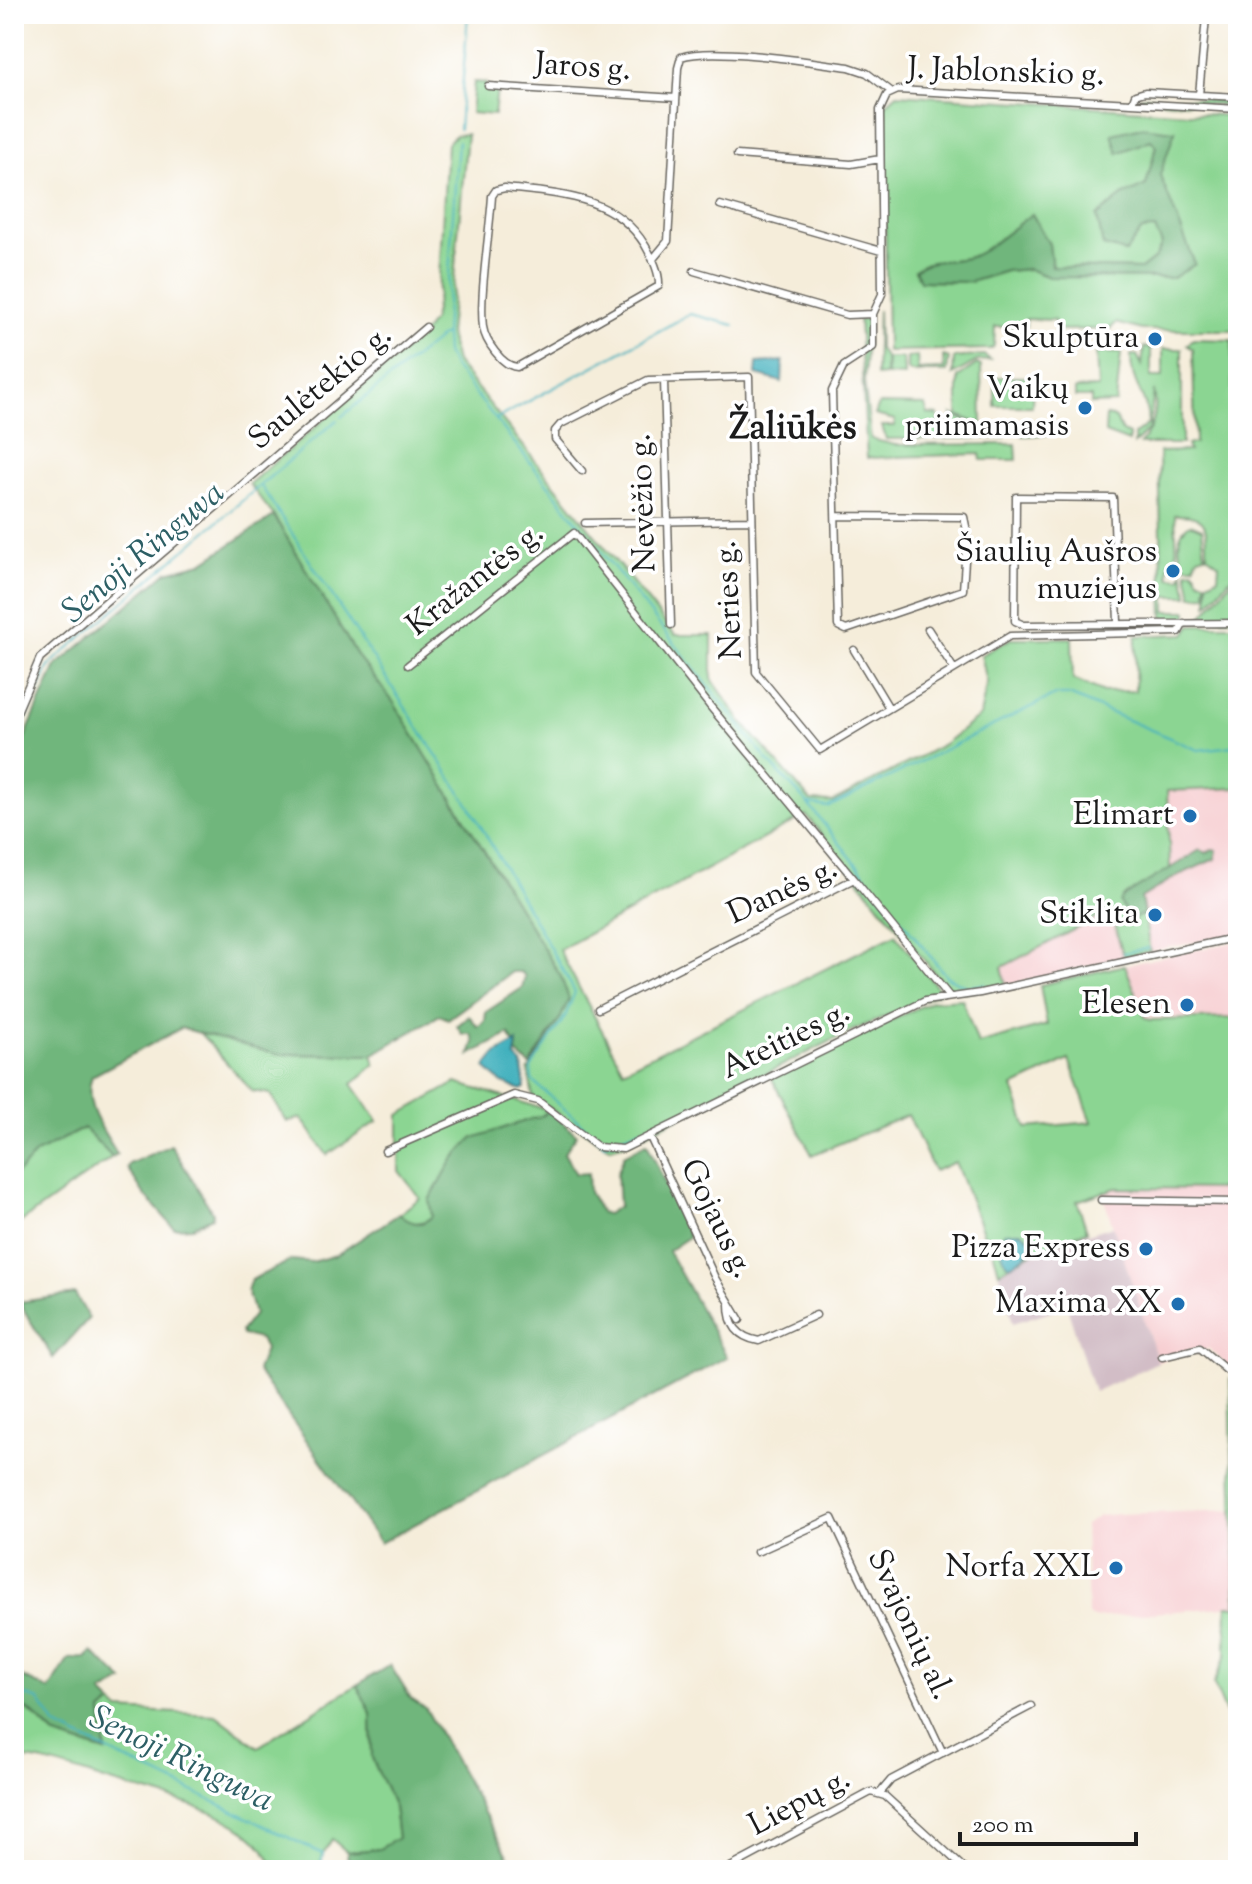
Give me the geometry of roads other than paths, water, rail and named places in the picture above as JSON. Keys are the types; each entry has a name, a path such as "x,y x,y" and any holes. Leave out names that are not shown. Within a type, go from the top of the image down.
{"street":[{"path":"1174,14 1206,17 1199,95"},
{"path":"653,259 668,241 681,57 691,54 849,67 867,73 892,92"},
{"name":"Jaros g.","path":"488,86 676,98"},
{"name":"J. Jablonskio g.","path":"873,314 882,294 880,110 892,92 1238,109"},
{"name":"J. Jablonskio g.","path":"1132,103 1135,95 1145,92 1238,97"},
{"path":"737,155 851,164 880,159"},
{"path":"496,190 565,195 605,207 630,225 653,259 659,286 517,367 502,361 483,326 496,190"},
{"path":"720,205 881,251"},
{"path":"694,271 847,315 873,314 873,347 844,366 834,382 838,626 842,629 963,590 967,531 964,517 837,516"},
{"name":"Saulėtekio g.","path":"14,719 40,658 426,327"},
{"name":"Neries g.","path":"664,380 749,377 756,672 820,750 1010,636 1179,632 1184,623"},
{"path":"582,471 555,439 555,431 561,424 631,385 664,380"},
{"name":"Nevėžio g.","path":"664,380 671,625"},
{"path":"1118,622 1113,498 1016,497 1015,621 1024,625 1238,623"},
{"path":"585,523 750,520"},
{"name":"Kražantės g.","path":"408,665 574,533 709,705 854,879"},
{"path":"928,629 954,669"},
{"path":"854,650 889,708"},
{"name":"Danės g.","path":"598,1009 854,879 949,996"},
{"name":"Ateities g.","path":"385,1151 514,1095 538,1101 603,1150 623,1149 844,1038 925,1001 980,993 1238,937"},
{"name":"Gojaus g.","path":"650,1137 715,1278 740,1320"},
{"path":"1101,1200 1238,1202"},
{"path":"729,1300 732,1323 740,1335 764,1341 816,1315"},
{"path":"1162,1357 1200,1348 1238,1380"},
{"name":"Svajonių al.","path":"757,1552 832,1518 943,1753"},
{"path":"880,1793 891,1780 1031,1706"},
{"name":"Liepų g.","path":"725,1870 861,1794 880,1793 966,1870"}],"water":[{"path":"783,361 782,382 756,375 757,363"},
{"path":"517,1042 515,1057 522,1064 525,1088 521,1090 502,1083 485,1068 496,1054"},
{"path":"1022,1232 1033,1242 1025,1256 1010,1266 1002,1251 1004,1233"}],"waterway":[{"path":"459,129 468,14"},
{"path":"458,141 445,333 446,353 454,367 769,762 808,804 947,977 968,987 984,984"},
{"path":"496,419 690,314 734,325"},
{"name":"Senoji Ringuva","path":"341,417 444,334"},
{"name":"Senoji Ringuva","path":"14,747 48,668 55,660 337,420"},
{"path":"261,486 470,807 575,992 565,1017 531,1068 532,1080 604,1144 642,1129"},
{"path":"809,804 827,807 837,803 1055,695 1069,695 1198,750 1234,746"},
{"path":"1123,953 1148,948"},
{"name":"Senoji Ringuva","path":"14,1692 39,1700 56,1726 323,1854 320,1870"}],"place":[{"name":"Skulptūra","path":"1155,339"},
{"name":"Vaikų priimamasis","path":"1085,408"},
{"name":"Šiaulių Aušros muziejus","path":"1173,571"},
{"name":"Elimart","path":"1190,816"},
{"name":"Stiklita","path":"1155,915"},
{"name":"Elesen","path":"1187,1005"},
{"name":"Pizza Express","path":"1146,1249"},
{"name":"Maxima XX","path":"1178,1304"},
{"name":"Norfa XXL","path":"1116,1568"}],"district":[{"name":"Žaliūkės","path":"793,429"}]}
